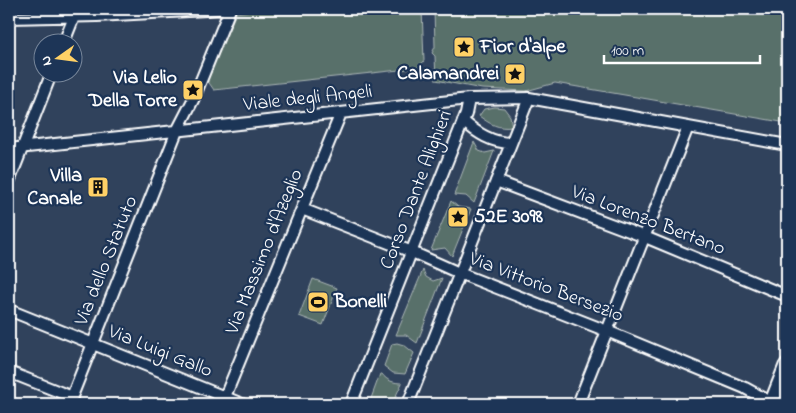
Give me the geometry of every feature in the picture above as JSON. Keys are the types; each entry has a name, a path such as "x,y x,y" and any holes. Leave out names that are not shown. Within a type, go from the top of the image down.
{"street":[{"path":"9,18 74,17 225,9"},
{"path":"177,131 193,100 230,9"},
{"path":"68,32 74,17"},
{"path":"9,182 48,82"},
{"path":"408,404 529,98"},
{"name":"Viale degli Angeli","path":"9,149 469,99 529,98 787,145"},
{"name":"Corso Dante Alighieri","path":"351,404 463,122 469,99"},
{"name":"Via Massimo d'Azeglio","path":"223,401 341,113"},
{"path":"463,122 485,137 499,143 511,143"},
{"path":"578,404 688,127"},
{"name":"Via dello Statuto","path":"70,401 177,131"},
{"name":"Via Lorenzo Bertano","path":"496,181 645,237 787,296"},
{"name":"Via Vittorio Bersezio","path":"302,209 745,388 773,404"},
{"name":"Via Luigi Gallo","path":"9,310 93,343 223,401 242,404"},
{"path":"773,404 787,366"},
{"path":"9,372 70,401"}],"green space":[{"path":"264,9 422,9 424,61 418,68 214,90 207,80 236,13"},
{"path":"434,9 787,9 787,123 555,83 526,91 482,89 436,80 435,56 432,53 435,47"},
{"path":"504,108 510,116 512,127 494,125 479,116 484,109"},
{"path":"474,142 479,151 485,153 494,151 474,203 466,196 454,195"},
{"path":"784,186 787,186 787,208 781,207"},
{"path":"451,201 458,207 471,209 452,256 445,248 431,250"},
{"path":"423,270 426,277 433,281 442,278 417,343 406,335 396,335"},
{"name":"Bonelli","path":"313,279 337,288 323,325 299,316"},
{"path":"392,344 404,345 414,353 405,374 393,373 384,366"},
{"path":"380,374 391,381 402,383 392,404 369,404"}],"place":[{"name":"Fior d'alpe","path":"464,47"},
{"name":"Calamandrei","path":"515,74"},
{"name":"Via Lelio Della Torre","path":"193,90"},
{"name":"Villa Canale","path":"98,187"},
{"name":"52E 3098","path":"458,217"},
{"name":"Bonelli","path":"318,302"}]}
